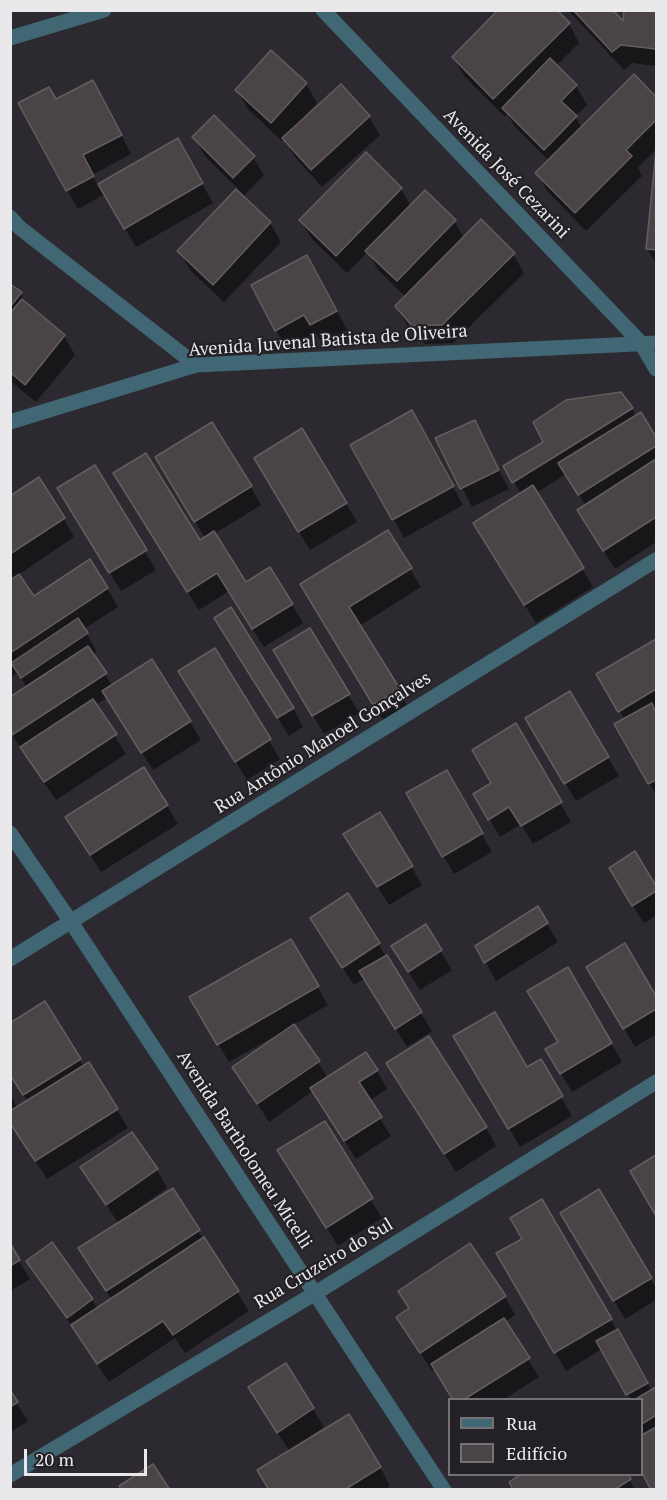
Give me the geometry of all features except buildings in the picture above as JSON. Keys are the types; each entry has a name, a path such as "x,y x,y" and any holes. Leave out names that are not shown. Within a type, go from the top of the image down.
{"street":[{"path":"10,38 104,10"},
{"name":"Avenida José Cezarini","path":"323,10 641,344 657,369"},
{"path":"10,217 20,228 196,365"},
{"name":"Avenida Juvenal Batista de Oliveira","path":"10,422 196,365 657,343"},
{"name":"Rua Antônio Manoel Gonçalves","path":"10,959 657,560"},
{"name":"Avenida Bartholomeu Micelli","path":"10,833 71,922 444,1490"},
{"name":"Rua Cruzeiro do Sul","path":"10,1476 314,1294 657,1082"}]}
